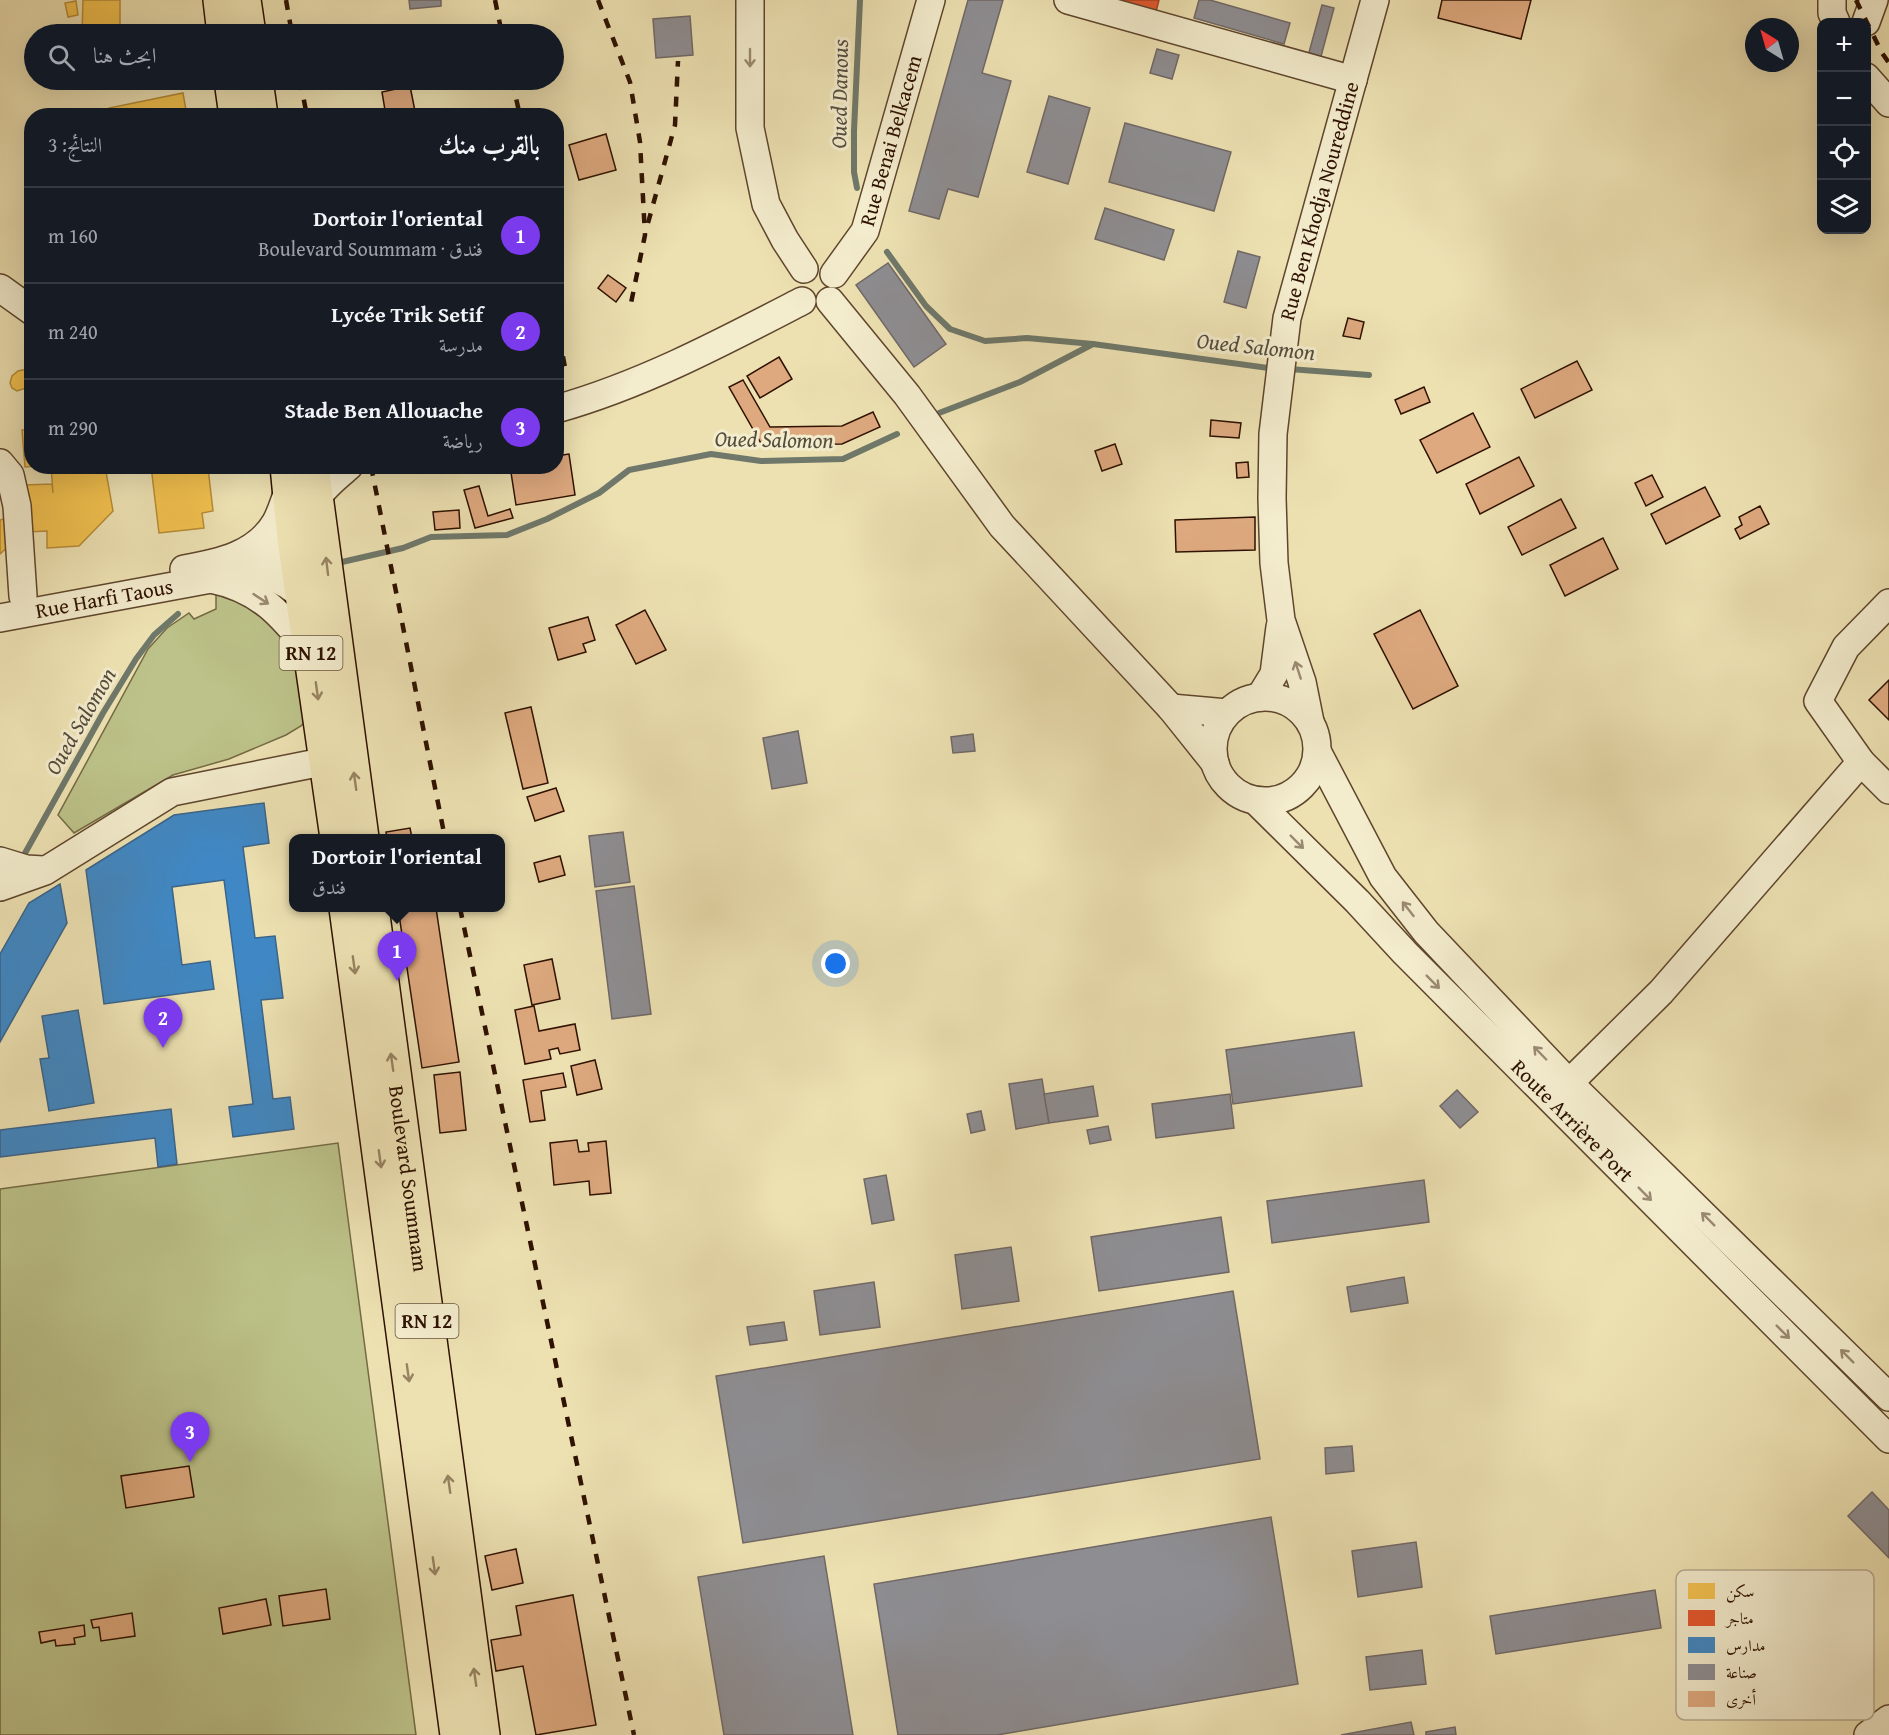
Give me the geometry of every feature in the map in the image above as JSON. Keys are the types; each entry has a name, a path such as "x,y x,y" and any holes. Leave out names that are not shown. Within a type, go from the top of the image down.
{"main road":[{"path":"219,0 223,24"},
{"path":"244,0 248,24"},
{"path":"232,90 235,108"},
{"path":"257,90 260,108"},
{"name":"RN 12","path":"300,475 294,539 336,834"},
{"name":"RN 12","path":"300,475 334,626 361,834"},
{"name":"Boulevard Soummam","path":"347,912 457,1735"},
{"name":"Boulevard Soummam","path":"373,912 483,1735"}],"street":[{"path":"750,0 750,128 766,204 804,269"},
{"name":"Rue Benai Belkacem","path":"834,274 865,231 932,0"},
{"path":"1068,0 1353,80"},
{"name":"Rue Ben Khodja Noureddine","path":"1310,722 1302,682 1281,620 1274,563 1273,434 1286,328 1375,0"},
{"path":"1867,18 1874,0"},
{"path":"1871,83 1889,103"},
{"path":"816,265 823,266 834,274 836,291 830,301 813,306 802,301 798,295 796,281 804,269 816,265"},
{"path":"0,288 24,305"},
{"path":"564,407 611,392 653,374 749,329 802,301"},
{"path":"830,301 907,395 1002,526 1171,708 1215,763"},
{"path":"0,463 10,475 17,506 12,598"},
{"name":"Rue Harfi Taous","path":"0,618 208,573 251,548 265,536 300,475"},
{"name":"Rue Harfi Taous","path":"12,598 208,573 237,576 279,554 294,539"},
{"path":"249,571 272,577 302,594 334,626"},
{"name":"Rue Harfi Taous","path":"208,573 264,600 311,652"},
{"path":"1889,603 1846,646 1818,701 1861,762 1889,790"},
{"name":"Rue Ben Khodja Noureddine","path":"1260,697 1274,674 1281,620"},
{"path":"1260,697 1289,702 1310,722 1316,737 1318,753 1313,770 1304,785 1290,795 1274,801 1256,801 1242,796 1230,788 1220,776 1215,763 1213,745 1215,736 1227,713 1237,705 1260,697"},
{"path":"1171,708 1227,713"},
{"name":"Route Arrière Port","path":"1318,753 1383,877 1426,932 1569,1083 1889,1397"},
{"path":"0,887 45,871 172,792 327,761"},
{"path":"1569,1083 1661,992 1861,762"},
{"name":"Route Arrière Port","path":"1256,801 1889,1439"},
{"path":"0,861 26,869 45,871"},
{"path":"1868,1735 1889,1719"}],"green space":[{"path":"216,593 226,595 249,607 282,634 294,653 309,717 301,726 286,735 229,759 173,775 74,833 58,815 148,649 167,628 189,613 194,619 216,609"},
{"path":"338,1143 416,1735 0,1735 0,1189"}],"building: سكن":[{"path":"83,0 120,0 120,24 82,24"},
{"path":"76,1 78,15 68,17 65,3"},
{"path":"183,93 186,108 109,108"},
{"path":"24,370 24,389 17,391 10,383 12,376"},
{"path":"22,430 24,430 24,455"},
{"path":"52,474 106,474 113,511 79,546 47,548 47,531 26,532 24,485 52,484 53,493"},
{"path":"152,474 209,474 213,511 202,513 204,528 159,533"},
{"path":"7,518 12,543 0,554 0,520"}],"building: متاجر":[{"path":"1112,0 1159,0 1156,12"}],"building: مدارس":[{"path":"264,803 269,843 243,847 255,938 275,936 283,998 261,1000 273,1099 290,1097 294,1129 233,1137 229,1107 253,1104 224,880 172,887 182,965 210,961 214,989 104,1004 86,870 174,815"},
{"path":"60,884 67,923 0,1042 0,954 29,903"},
{"path":"78,1010 94,1103 49,1111 40,1059 49,1058 42,1016"},
{"path":"171,1109 177,1164 158,1167 155,1138 0,1157 0,1130"}],"building: صناعة":[{"path":"409,0 441,0 441,6 410,9"},
{"path":"968,0 1003,0 982,73 1011,81 978,197 948,189 939,219 909,211"},
{"path":"1199,0 1210,0 1290,23 1284,44 1194,18"},
{"path":"1322,5 1334,8 1320,60 1308,56"},
{"path":"690,16 693,55 656,58 653,19"},
{"path":"1157,49 1179,55 1172,79 1150,73"},
{"path":"1049,96 1090,108 1068,184 1027,172"},
{"path":"1125,123 1231,152 1214,211 1109,182"},
{"path":"1105,208 1174,230 1164,260 1095,239"},
{"path":"1238,251 1260,257 1246,308 1224,302"},
{"path":"888,263 946,344 914,367 856,285"},
{"path":"798,731 807,783 772,789 763,738"},
{"path":"973,734 975,751 953,753 951,737"},
{"path":"623,832 630,882 595,887 589,836"},
{"path":"634,886 651,1014 612,1019 596,891"},
{"path":"1354,1032 1362,1086 1233,1104 1226,1050"},
{"path":"1042,1079 1049,1123 1016,1129 1009,1084"},
{"path":"1093,1086 1098,1116 1049,1123 1044,1094"},
{"path":"1457,1090 1478,1112 1460,1128 1440,1106"},
{"path":"1230,1094 1234,1128 1156,1138 1152,1104"},
{"path":"981,1111 985,1130 971,1133 967,1114"},
{"path":"1108,1126 1111,1140 1090,1144 1087,1130"},
{"path":"886,1175 894,1220 872,1224 864,1179"},
{"path":"1424,1180 1429,1222 1272,1243 1267,1201"},
{"path":"1221,1217 1229,1272 1099,1291 1091,1237"},
{"path":"1011,1247 1019,1301 962,1309 955,1255"},
{"path":"1404,1277 1408,1303 1351,1312 1347,1287"},
{"path":"874,1282 880,1327 820,1335 814,1291"},
{"path":"1233,1291 1260,1459 743,1543 716,1376"},
{"path":"784,1322 787,1340 750,1345 747,1327"},
{"path":"1352,1446 1354,1471 1326,1474 1325,1448"},
{"path":"1872,1492 1889,1510 1889,1558 1848,1516"},
{"path":"1271,1517 1298,1684 997,1735 898,1735 874,1584"},
{"path":"1416,1542 1422,1587 1358,1597 1352,1551"},
{"path":"824,1556 853,1735 724,1735 698,1577"},
{"path":"1655,1590 1661,1628 1496,1654 1490,1616"},
{"path":"1422,1650 1426,1684 1370,1690 1366,1657"},
{"path":"1411,1722 1414,1735 1341,1735"},
{"path":"1455,1727 1456,1735 1426,1735 1426,1732"}],"building: أخرى":[{"path":"1442,0 1531,0 1521,39 1438,18"},
{"path":"411,90 414,108 385,108 382,92"},
{"path":"606,134 616,170 579,180 569,145"},
{"path":"608,275 626,288 616,302 598,288"},
{"path":"1348,318 1364,322 1360,339 1343,336"},
{"path":"779,357 792,379 760,398 747,376"},
{"path":"1577,361 1592,390 1535,418 1521,389"},
{"path":"743,380 770,427 842,426 873,412 880,427 842,444 762,445 729,387"},
{"path":"1424,387 1430,402 1401,414 1395,400"},
{"path":"1473,413 1490,447 1437,473 1420,440"},
{"path":"1211,420 1241,423 1239,438 1210,436"},
{"path":"1115,444 1122,464 1102,471 1095,451"},
{"path":"569,454 575,495 516,505 511,474 564,474 564,455"},
{"path":"1519,457 1534,486 1480,514 1466,484"},
{"path":"1248,462 1249,477 1237,478 1236,463"},
{"path":"1652,475 1663,497 1646,506 1635,483"},
{"path":"479,486 488,516 510,509 513,518 475,528 464,490"},
{"path":"1705,487 1720,516 1666,544 1651,514"},
{"path":"1561,499 1576,528 1522,555 1508,527"},
{"path":"1760,506 1769,524 1740,539 1735,529 1742,525 1739,517"},
{"path":"459,510 460,528 435,530 433,512"},
{"path":"1255,517 1255,550 1176,552 1175,520"},
{"path":"1603,538 1618,569 1565,596 1550,565"},
{"path":"645,610 666,650 636,664 616,625"},
{"path":"1420,610 1458,686 1413,709 1374,634"},
{"path":"588,617 595,640 583,644 586,652 558,660 549,628"},
{"path":"1889,680 1889,720 1869,700"},
{"path":"531,707 548,783 523,789 505,713"},
{"path":"556,788 564,811 535,821 527,797"},
{"path":"410,828 411,834 386,834 386,832"},
{"path":"560,856 565,875 539,882 534,863"},
{"path":"399,912 437,912 459,1062 422,1068"},
{"path":"552,959 560,999 532,1005 524,965"},
{"path":"534,1006 539,1031 575,1024 580,1050 560,1054 558,1048 549,1050 551,1059 525,1064 515,1010"},
{"path":"595,1060 602,1089 577,1095 571,1066"},
{"path":"460,1072 466,1130 440,1133 434,1075"},
{"path":"563,1073 566,1087 541,1091 545,1120 530,1122 523,1080"},
{"path":"577,1140 579,1152 589,1151 588,1143 606,1141 611,1193 590,1195 589,1181 554,1185 550,1143"},
{"path":"189,1466 194,1497 126,1508 121,1476"},
{"path":"516,1549 523,1583 492,1590 485,1556"},
{"path":"326,1589 330,1619 283,1626 279,1596"},
{"path":"573,1595 596,1725 536,1735 523,1666 496,1671 491,1640 521,1635 516,1606"},
{"path":"266,1599 271,1625 223,1634 219,1608"},
{"path":"132,1613 135,1636 101,1641 99,1627 93,1628 91,1620"},
{"path":"84,1625 85,1636 74,1638 75,1644 56,1646 55,1640 41,1643 39,1632"}],"waterway":[{"name":"Oued Danous","path":"857,188 854,172 854,131 860,0"},
{"name":"Oued Danous","path":"887,252 926,306 950,329 985,341 1027,338 1093,344"},
{"name":"Oued Salomon","path":"939,413 1020,382 1093,344 1276,369"},
{"name":"Oued Salomon","path":"1289,369 1369,375"},
{"name":"Oued Salomon","path":"342,562 403,548 431,537 507,535 547,519 599,493 629,470 711,454 761,461 843,459 897,434"},
{"name":"Oued Salomon","path":"24,855 103,713 136,659 154,635 178,614"}],"railway":[{"path":"286,0 290,24"},
{"path":"495,0 500,24"},
{"path":"598,0 630,82 640,142 645,235 630,308"},
{"path":"1856,0 1889,63"},
{"path":"648,223 675,125 678,61"},
{"path":"302,90 305,108"},
{"path":"514,90 518,108"},
{"path":"564,362 565,368"},
{"path":"373,474 444,834"},
{"path":"461,912 634,1735"}],"place":[{"name":"Dortoir l'oriental","path":"397,981"},
{"name":"Lycée Trik Setif","path":"163,1048"},
{"name":"Stade Ben Allouache","path":"190,1462"}]}
